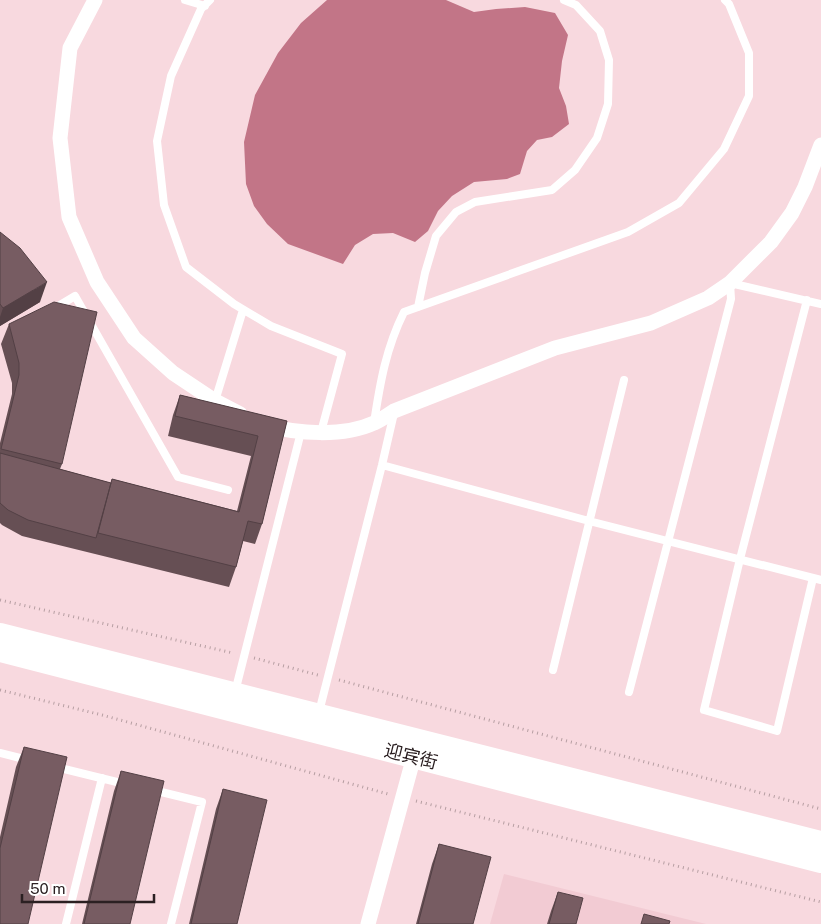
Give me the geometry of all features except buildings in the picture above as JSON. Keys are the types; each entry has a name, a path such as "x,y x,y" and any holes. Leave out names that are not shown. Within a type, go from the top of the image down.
{"main road":[{"name":"迎宾街","path":"0,634 318,715 416,749 821,862"},
{"name":"迎宾街","path":"0,651 821,842"}],"street":[{"path":"95,0 70,48 60,138 69,217 97,282 134,338 173,373 215,401 253,421 300,432 356,429 374,423 394,411 554,348 651,324 708,298 730,283 771,242 792,213 806,187 821,148"},
{"path":"368,924 416,749"}],"lane":[{"path":"185,0 208,3"},
{"path":"418,307 425,273 436,236 456,212 475,202 552,190 575,170 597,138 608,104 609,60 600,30 576,5 564,0"},
{"path":"374,423 380,377 393,334 404,312 628,232 679,204 724,149 749,96 749,53 729,4 725,0"},
{"path":"208,3 201,9 172,76 157,141 164,205 186,267 243,310 271,326 342,354 321,432"},
{"path":"629,692 731,299 730,283 821,304"},
{"path":"50,311 75,296 178,478 228,490"},
{"path":"382,465 589,520 667,540 740,559 817,579 777,732 704,710 740,559 807,300"},
{"path":"215,401 243,310"},
{"path":"553,670 624,380"},
{"path":"318,715 394,411"},
{"path":"234,694 300,432"},
{"path":"0,753 37,762"},
{"path":"46,765 129,785"},
{"path":"66,924 102,778"},
{"path":"148,789 202,802 171,924"}],"path":[{"path":"0,600 328,677 821,809"}],"shaded area":[{"path":"327,0 446,0 474,12 525,7 555,13 568,35 562,61 559,88 566,106 569,124 552,137 537,140 527,151 520,174 507,179 474,182 452,196 438,211 428,231 415,242 393,233 373,234 355,245 343,264 288,244 267,224 254,206 246,184 244,142 255,95 278,53 301,23"},
{"path":"504,874 706,924 490,924"}]}
